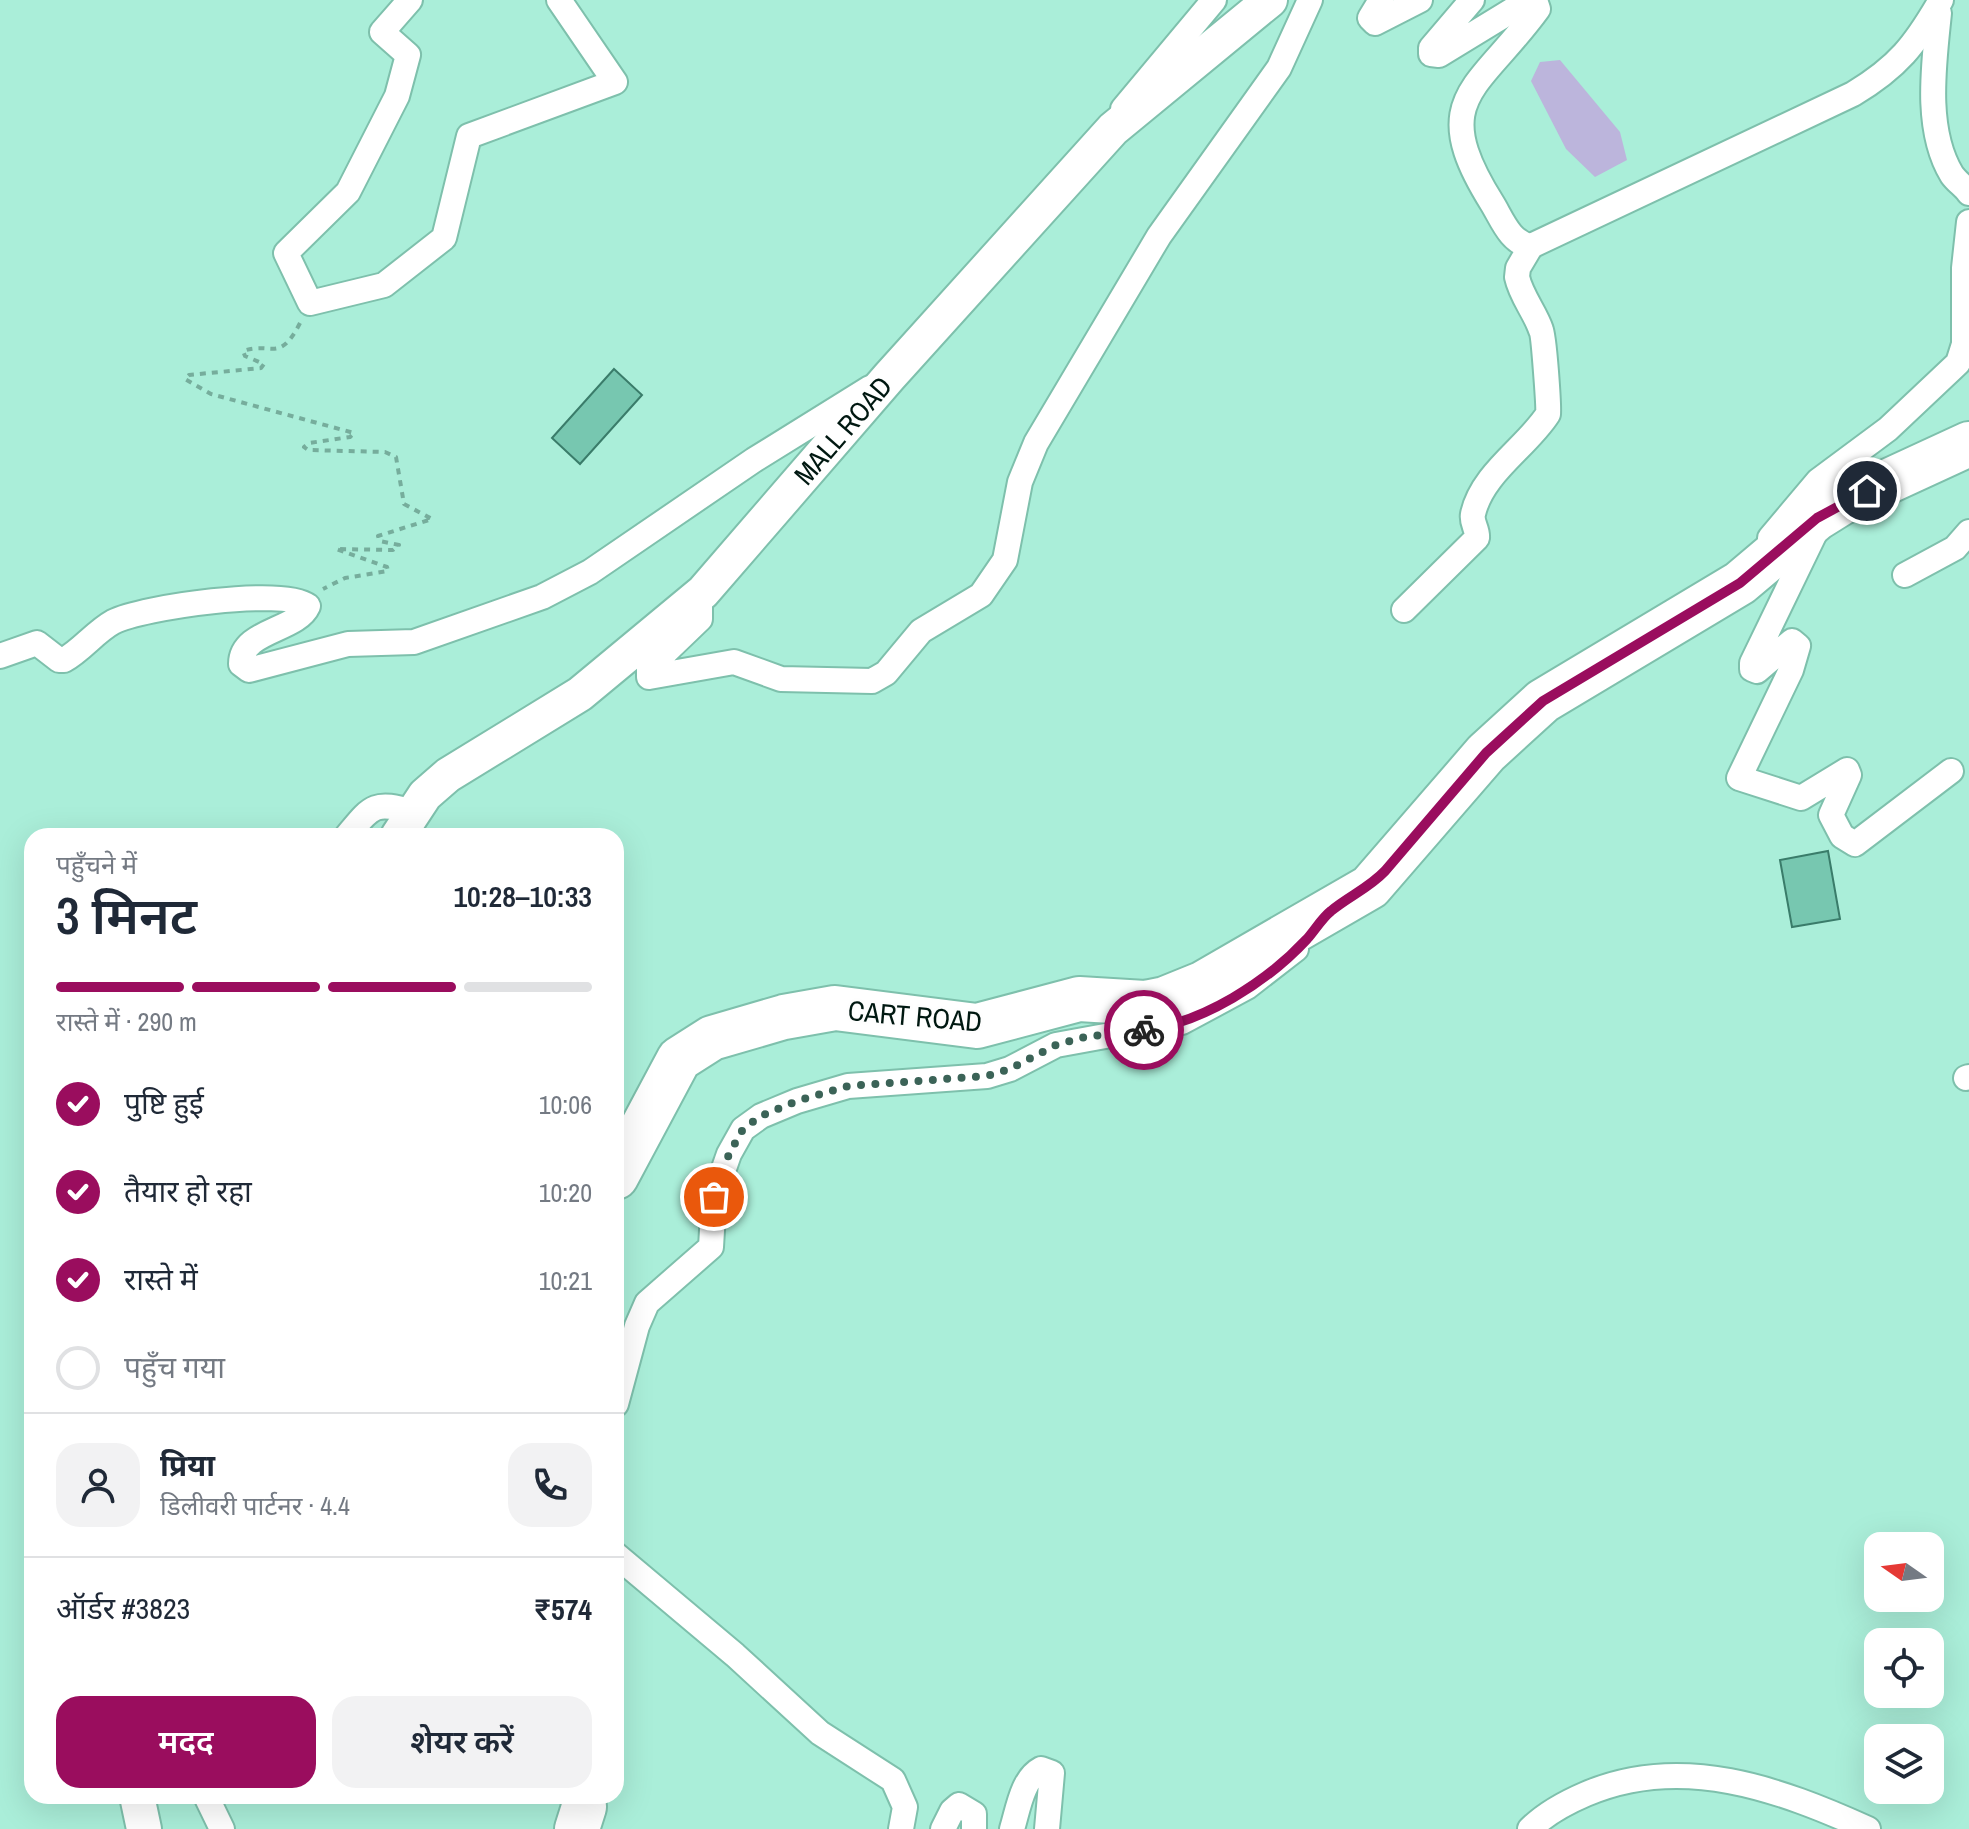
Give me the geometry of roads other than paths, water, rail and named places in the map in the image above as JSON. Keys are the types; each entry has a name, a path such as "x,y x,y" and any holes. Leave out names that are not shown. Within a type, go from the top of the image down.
{"highway":[{"name":"CART ROAD","path":"624,1162 679,1059 712,1038 784,1017 835,1008 977,1026 1079,999 1145,1003 1165,999 1202,984 1370,887 1486,753 1543,701 1740,583 1826,512 1969,444"},
{"path":"577,1829 584,1804"}],"street":[{"path":"410,0 382,32 408,55 397,96 348,192 286,253 310,303 384,285 444,238 469,136 615,82 559,0"},
{"path":"1113,129 1141,84 1214,0"},
{"name":"MALL ROAD","path":"405,824 448,775 580,694 700,595 889,377 1113,129 1270,0"},
{"path":"700,595 700,619 649,668 649,677 734,662 781,679 872,681 886,673 921,631 981,595 1005,560 1020,482 1036,443 1159,236 1279,68 1310,0"},
{"path":"1381,0 1371,13 1370,18 1375,23 1420,0"},
{"path":"1472,0 1431,48 1431,54 1439,55 1532,0 1538,9 1469,92 1460,118 1460,138 1472,172 1514,239 1531,246"},
{"path":"1404,610 1475,540 1478,532 1473,520 1477,503 1501,467 1548,414 1550,402 1542,360 1543,335 1517,277 1518,268 1531,246 1853,94 1881,77 1907,54 1940,1"},
{"path":"1940,1 1934,72 1938,126 1950,171 1969,193"},
{"path":"1740,583 1802,496 1839,464 1888,429 1958,363 1964,344 1964,268 1969,222"},
{"path":"0,656 37,643 59,660 64,660 115,622 169,606 244,599 305,603 307,610 255,642 242,654 244,667 249,670 348,644 414,642 542,597 590,572 754,460 889,377"},
{"path":"1826,512 1752,663 1752,669 1757,671 1790,641 1798,646 1791,670 1739,778 1801,798 1849,771 1831,815 1842,836 1855,844 1951,771"},
{"path":"1905,575 1955,548 1969,532"},
{"path":"355,828 376,806 384,804 405,824"},
{"path":"624,1375 640,1316 656,1293 711,1247 714,1197 729,1154 743,1129 761,1116 797,1101 848,1086 987,1076 1010,1069 1070,1041 1182,1022 1237,993 1274,968 1306,940 1330,911"},
{"path":"624,1562 735,1655 820,1733 893,1780 905,1807 901,1829"},
{"path":"1012,1829 1025,1788 1032,1775 1041,1769 1052,1773 1053,1783 1047,1829"},
{"path":"1530,1829 1542,1817 1609,1784 1696,1774 1747,1782 1818,1806 1868,1829"},
{"path":"139,1804 144,1829"},
{"path":"210,1804 222,1829"},
{"path":"943,1829 959,1805 974,1814 974,1829"}]}
